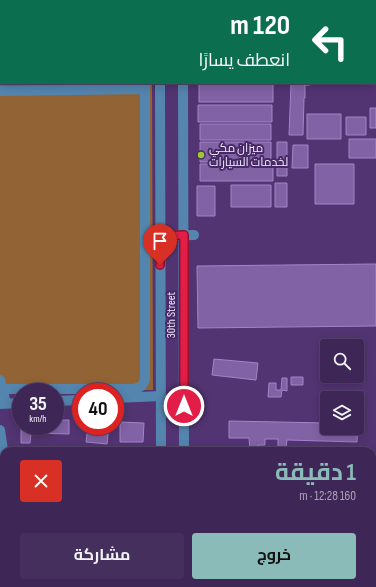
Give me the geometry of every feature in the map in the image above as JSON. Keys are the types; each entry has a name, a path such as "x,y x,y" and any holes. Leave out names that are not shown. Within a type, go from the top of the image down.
{"street":[{"name":"30th Street","path":"160,84 160,447"},
{"name":"30th Street","path":"183,84 189,235 184,447"},
{"path":"0,91 145,86 144,384 141,387 134,389 1,384 3,403"},
{"path":"160,236 189,235"},
{"path":"124,398 160,396"},
{"path":"0,430 3,447"}],"shaded area":[{"path":"0,84 152,84 153,390 124,390 124,383 72,383 72,391 64,391 64,383 12,383 12,391 0,391"}],"building":[{"path":"199,84 273,84 273,102 199,102"},
{"path":"291,84 310,84 305,85 303,135 289,135"},
{"path":"198,105 272,105 272,122 198,122"},
{"path":"370,108 376,108 376,128 370,128"},
{"path":"307,114 341,114 341,139 307,139"},
{"path":"346,117 366,117 366,135 346,135"},
{"path":"200,124 271,124 271,140 200,140"},
{"path":"349,139 376,139 376,158 349,158"},
{"path":"200,142 271,142 271,162 200,162"},
{"path":"277,142 287,142 287,176 277,176"},
{"path":"293,145 308,145 308,168 292,168"},
{"path":"200,164 273,164 273,181 200,181"},
{"path":"315,164 354,164 354,204 315,204"},
{"path":"275,183 287,183 287,207 275,207"},
{"path":"231,185 271,185 271,207 231,207"},
{"path":"197,186 215,186 215,216 197,216"},
{"path":"376,264 376,326 198,328 197,266"},
{"path":"214,359 258,363 256,380 212,375"},
{"path":"291,377 303,377 303,385 291,385"},
{"path":"282,378 287,378 287,391 282,390 281,397 268,397 269,383 276,383 276,390 281,390"},
{"path":"64,420 69,420 69,434 64,434"},
{"path":"229,421 320,423 320,435 357,435 357,442 287,440 286,447 278,447 278,439 265,439 265,445 250,447 249,438 229,438"},
{"path":"124,422 144,423 143,442 120,442 120,435 124,435"},
{"path":"21,435 31,435 30,443 21,443"},
{"path":"87,435 108,435 107,444 86,442"}],"place":[{"name":"ميزان مكي لخدمات السيارات","path":"201,155"}],"route":[{"path":"160,265 160,236 184,235 184,406"}]}
